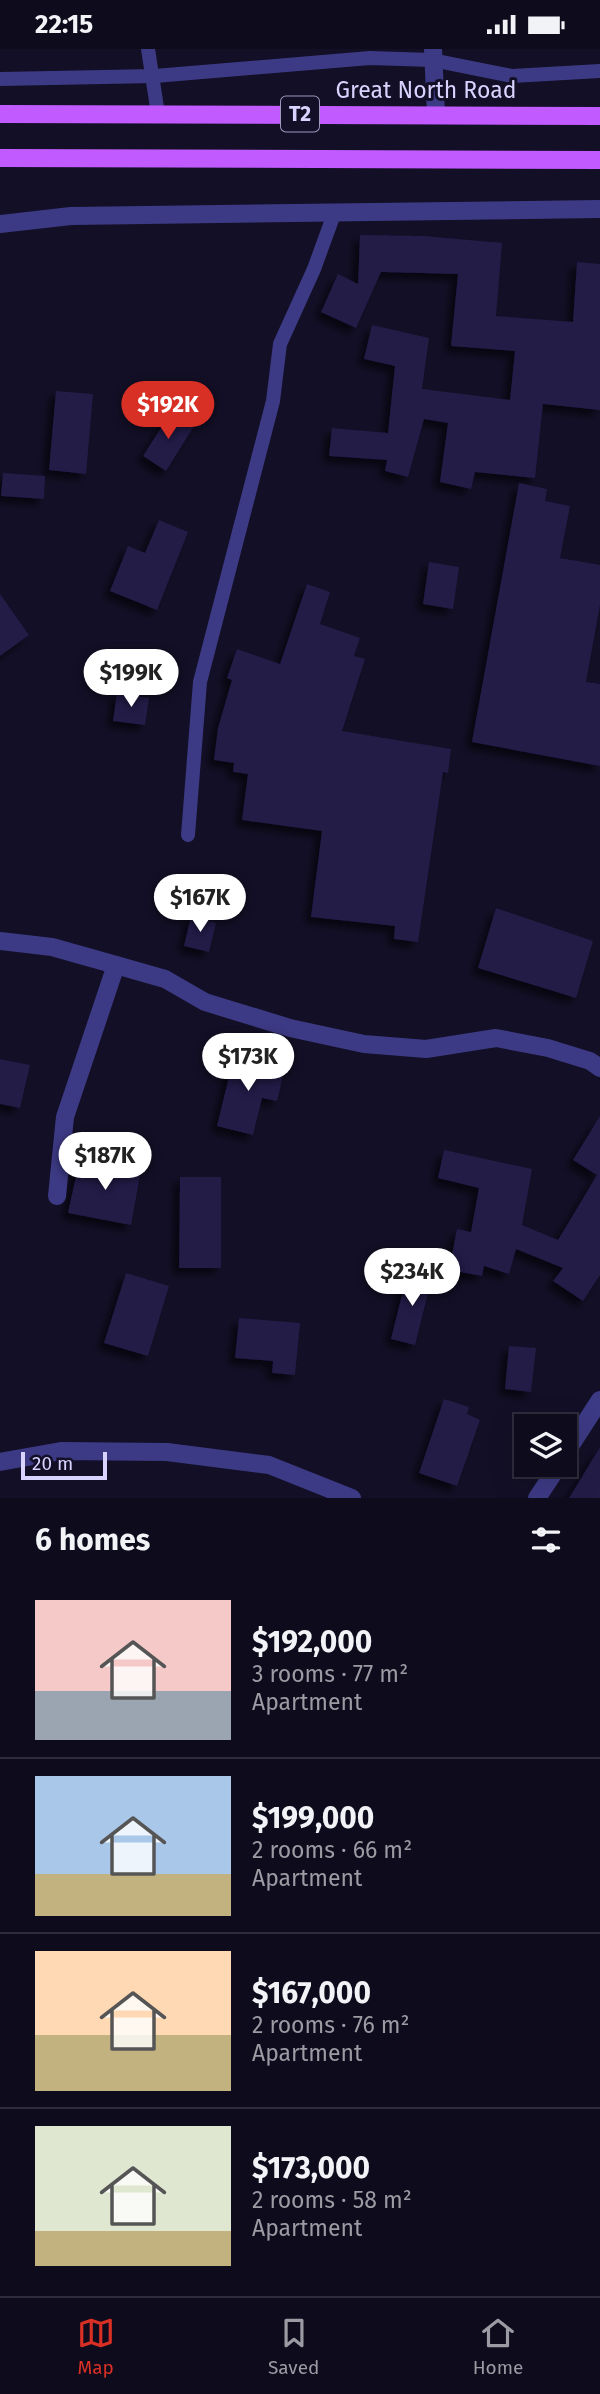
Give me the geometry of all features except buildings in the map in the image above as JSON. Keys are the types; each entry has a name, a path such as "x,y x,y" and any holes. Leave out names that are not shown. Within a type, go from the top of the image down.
{"main road":[{"name":"Great North Road","path":"0,114 600,116"},
{"name":"T2","path":"0,158 600,160"}],"street":[{"path":"433,55 436,115"},
{"path":"0,225 71,216 600,209"},
{"path":"0,941 52,947 116,965 165,979 205,1002 290,1028 364,1044 426,1049 496,1038 548,1048 590,1061 600,1068"},
{"path":"57,1196 65,1117 116,965"},
{"path":"577,1435 600,1400"},
{"path":"0,1462 61,1451 167,1451 269,1465 352,1498"},
{"path":"537,1498 551,1477"}],"lane":[{"path":"148,49 155,76 158,114"},
{"path":"0,79 155,76 433,55 512,76 600,71"},
{"path":"188,835 200,682 273,401 280,344 314,269 334,214"}]}
